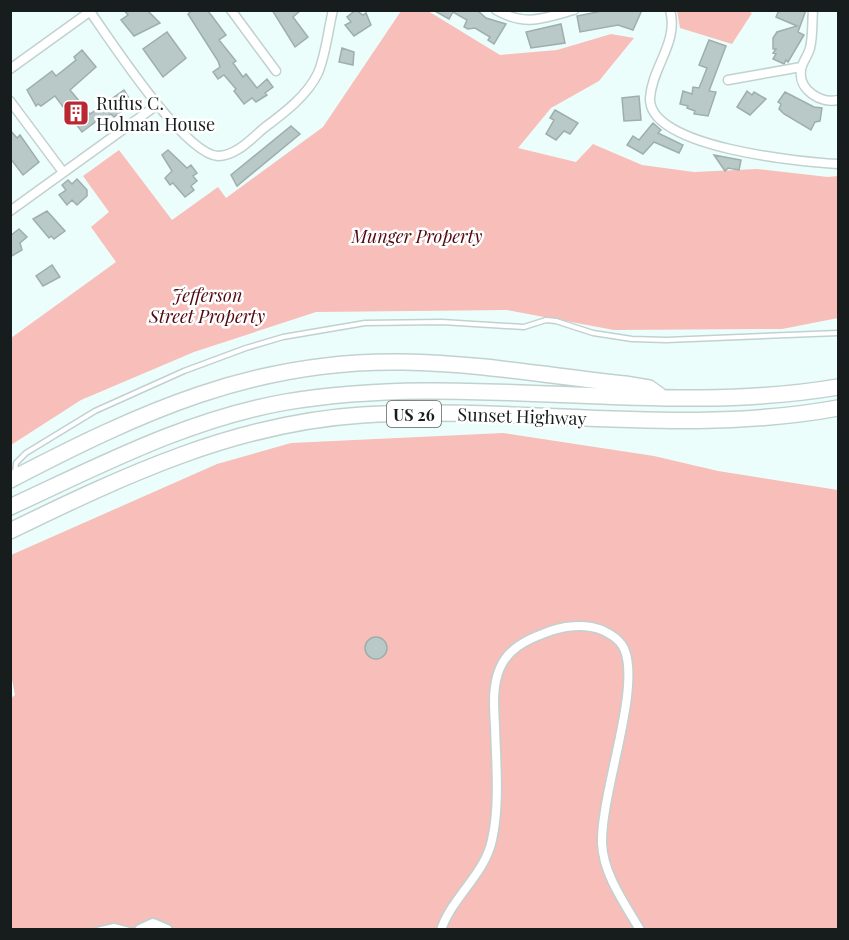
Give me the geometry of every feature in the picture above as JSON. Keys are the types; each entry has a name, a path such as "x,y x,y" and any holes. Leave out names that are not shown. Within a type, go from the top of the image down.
{"highway":[{"path":"13,479 111,428 178,400 238,382 308,368 381,362 444,364 625,384 649,388 661,397"},
{"name":"Sunset Highway","path":"10,507 160,438 247,411 286,402 332,396 430,392 661,397 771,396 838,387"},
{"name":"Sunset Highway","path":"10,531 172,457 237,436 296,423 361,415 415,414 736,419 790,416 838,408"}],"street":[{"path":"231,10 276,71"},
{"path":"10,69 91,11 157,105 203,150 218,156 231,153 290,108 318,73 333,10"},
{"path":"496,10 518,20 531,21 574,10"},
{"path":"670,10 673,22 671,35 666,52 655,73 650,101 653,113 662,122 698,141 753,154 838,164"},
{"path":"813,10 810,48 801,67 803,83 811,94 822,100 838,100"},
{"path":"728,80 801,67"},
{"path":"10,101 63,172"},
{"path":"10,211 157,105"},
{"path":"441,930 448,912 482,862 492,840 496,764 494,701 501,665 521,644 553,630 581,626 598,628 612,635 620,642 627,658 627,690 606,803 602,843 610,873 640,930"},
{"path":"140,930 153,924 167,930"}],"lane":[{"path":"13,479 16,463 26,453 123,397 246,348 312,332 376,323 442,322 524,327 546,320 593,333 632,339 718,339 838,333"},
{"path":"97,930 114,926 129,930"}],"green space":[{"path":"401,11 428,11 500,55 557,50 611,34 634,38 599,81 551,108 518,148 576,162 593,144 642,165 694,172 757,169 828,177 838,176 838,318 782,329 614,330 507,310 316,312 194,352 81,400 11,445 11,338 116,262 91,227 109,212 83,176 119,150 172,220 218,187 226,198 323,127"},
{"path":"677,11 747,11 752,13 732,44 680,28"},
{"path":"503,433 654,456 718,471 838,490 838,929 11,930 10,699 15,695 10,669 11,555 217,464 291,443"}],"building":[{"path":"124,10 147,10 160,23 134,36 121,20 128,15"},
{"path":"192,10 207,10 226,35 219,40 236,61 233,63 243,77 246,74 257,88 267,79 273,87 265,93 267,95 256,102 252,98 244,104 234,91 236,89 224,75 218,79 213,72 220,67 218,61 188,14"},
{"path":"272,10 301,10 293,17 308,37 295,47"},
{"path":"356,10 363,15 366,13 371,25 354,36 345,25 351,22 347,17"},
{"path":"433,10 477,10 486,18 506,24 494,44 488,40 490,37 475,28 464,27 467,20 453,12 449,19"},
{"path":"607,10 642,10 633,30 618,25 580,32 577,16"},
{"path":"779,10 806,10 798,32 804,35 788,62 786,60 784,64 773,59 776,49 773,49 773,38 777,32 797,26 776,17"},
{"path":"561,24 565,43 531,48 526,32"},
{"path":"167,32 186,58 163,77 143,49"},
{"path":"709,40 726,46 709,91 716,92 708,116 694,114 695,111 687,108 688,106 680,104 683,91 692,94 693,87 699,88 707,68 699,65"},
{"path":"342,48 354,52 353,65 339,62"},
{"path":"82,50 96,67 70,90 90,114 124,90 132,103 114,117 111,114 104,119 102,117 82,132 55,96 41,106 38,104 36,106 27,90 52,71 56,76 76,60 74,57"},
{"path":"747,91 766,99 750,115 737,107"},
{"path":"785,92 814,107 822,108 820,121 815,122 811,130 779,109 781,104 778,102"},
{"path":"639,96 641,120 624,121 622,98"},
{"path":"555,110 578,123 570,134 564,131 556,140 546,134 554,120 550,118"},
{"path":"653,123 661,130 658,133 683,145 679,153 654,142 643,154 627,145 633,136 639,140"},
{"path":"291,126 300,134 237,186 231,175"},
{"path":"10,130 17,138 20,135 39,162 23,175 10,158"},
{"path":"168,150 187,168 191,165 197,173 193,176 197,181 191,186 194,190 185,197 173,183 170,185 165,178 172,171 162,155"},
{"path":"714,155 741,160 739,170 728,168 725,171"},
{"path":"77,179 87,190 87,196 77,205 72,200 67,205 59,195 66,190 62,185 68,180 72,184"},
{"path":"47,211 65,231 54,239 51,236 49,238 33,219"},
{"path":"19,229 27,237 20,243 22,250 10,257 10,236"},
{"path":"52,265 60,277 43,286 36,276"},
{"path":"372,637 380,637 387,644 387,652 380,659 372,659 365,652 365,644"}],"place":[{"name":"Rufus C. Holman House","path":"76,113"}],"park label":[{"name":"Munger Property","path":"417,236"},
{"name":"Jefferson Street Property","path":"207,305"}]}
